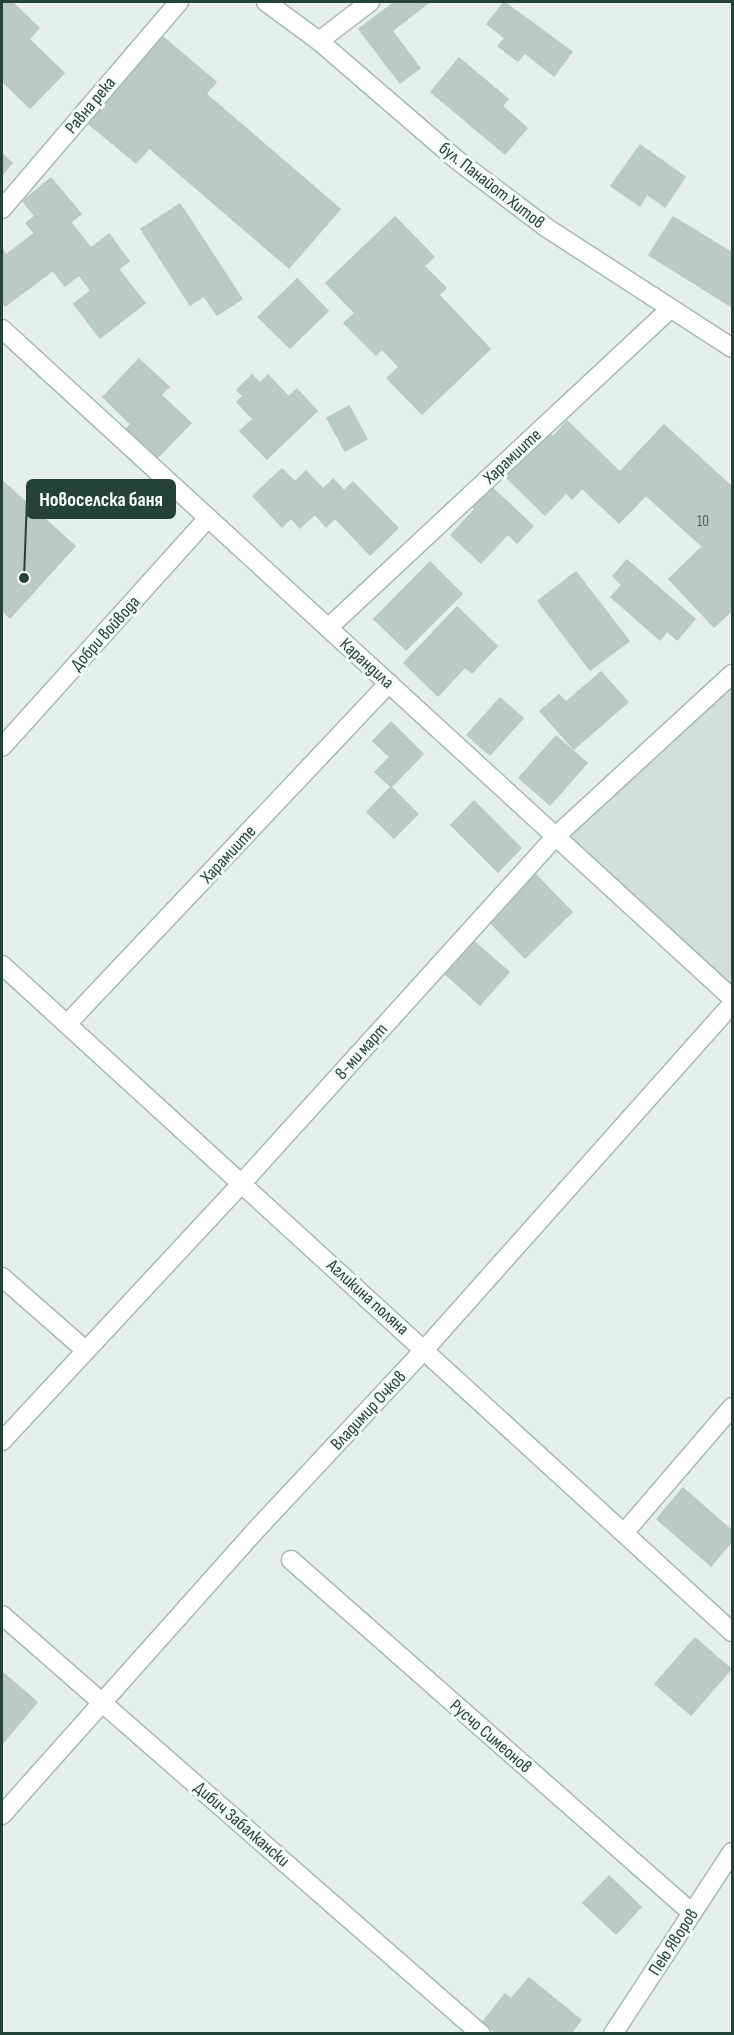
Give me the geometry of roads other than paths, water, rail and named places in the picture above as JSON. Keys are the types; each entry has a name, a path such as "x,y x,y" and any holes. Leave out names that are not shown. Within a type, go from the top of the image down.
{"street":[{"name":"Равна река","path":"2,209 178,2"},
{"name":"бул. Панайот Хитов","path":"266,2 319,41 456,160 547,228 732,348"},
{"path":"319,41 370,2"},
{"name":"Харамиите","path":"328,628 670,309"},
{"name":"Карандила","path":"2,329 732,998"},
{"name":"Добри войвода","path":"2,747 208,518"},
{"name":"8-ми март","path":"2,1441 84,1349 242,1183 556,836 732,674"},
{"name":"Харамиите","path":"67,1024 389,683"},
{"name":"Агликина поляна","path":"2,964 732,1632"},
{"name":"Владимир Очков","path":"2,1815 256,1530 425,1349 732,1004"},
{"path":"2,1277 84,1349"},
{"path":"624,1533 732,1407"},
{"name":"Русчо Симеонов","path":"291,1560 692,1913"},
{"name":"Дибич Забалкански","path":"2,1615 481,2034"},
{"name":"Пею Яворов","path":"613,2034 732,1852"}],"place":[{"name":"Новоселска баня","path":"24,578"}]}
